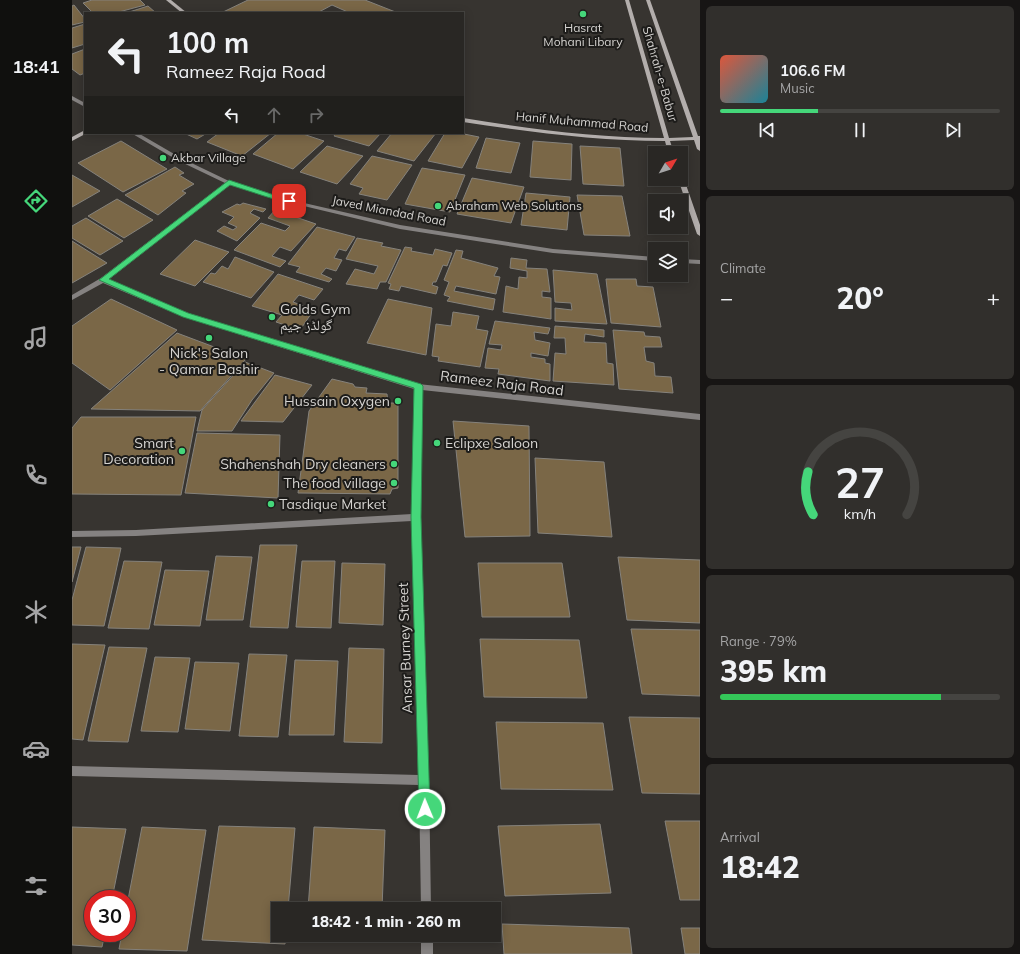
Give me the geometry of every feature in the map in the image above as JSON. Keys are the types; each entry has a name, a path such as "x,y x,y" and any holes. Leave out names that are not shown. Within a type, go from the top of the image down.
{"main road":[{"path":"168,0 184,12"},
{"name":"Shahrah-e-Babur","path":"627,0 668,146"},
{"name":"Shahrah-e-Babur","path":"648,0 698,139 700,149"},
{"name":"Hanif Muhammad Road","path":"464,120 519,128 615,138 698,139"},
{"path":"72,139 84,133"},
{"path":"683,186 700,234"}],"street":[{"path":"72,98 84,104"},
{"name":"Javed Miandad Road","path":"136,134 179,159 229,182 289,201 400,227 553,251 648,258"},
{"path":"72,298 103,280 229,182"},
{"path":"688,261 700,262"},
{"name":"Rameez Raja Road","path":"103,280 186,315 418,386 625,410 700,417"},
{"name":"Ansar Burney Street","path":"418,386 416,517 424,780 426,902"},
{"path":"72,534 136,533 416,517"},
{"path":"72,771 424,780"},
{"path":"427,942 427,954"}],"building":[{"path":"92,0 140,0 145,5 119,12 92,12 83,3"},
{"path":"248,0 365,0 395,12 348,12 332,5 319,12 223,12"},
{"path":"74,5 84,18 84,22 72,25 72,6"},
{"path":"148,6 155,12 129,12"},
{"path":"84,24 84,44 72,48 72,28"},
{"path":"84,49 84,73 80,75 72,69 72,54"},
{"path":"186,134 205,134 197,139"},
{"path":"218,134 270,134 242,156 207,142"},
{"path":"277,134 303,134 324,141 293,169 253,154"},
{"path":"335,134 380,134 369,146 334,136"},
{"path":"391,134 435,134 414,161 377,151"},
{"path":"444,134 464,134 479,137 462,168 428,161"},
{"path":"486,138 520,143 511,173 476,168"},
{"path":"121,141 167,169 123,192 78,163"},
{"path":"533,141 572,144 571,180 530,177"},
{"path":"327,146 363,156 337,184 300,172"},
{"path":"580,146 620,148 624,186 583,184"},
{"path":"372,156 412,165 387,200 359,194 363,188 350,184"},
{"path":"175,167 184,173 179,175 194,184 182,191 186,193 158,215 125,195"},
{"path":"422,168 465,175 450,212 405,204"},
{"path":"72,175 100,191 72,207"},
{"path":"472,178 524,187 511,223 457,214"},
{"path":"526,193 570,197 567,230 521,225"},
{"path":"577,195 622,196 630,236 584,235"},
{"path":"117,199 153,220 124,238 88,216"},
{"path":"243,203 266,209 263,212 254,209 250,213 260,218 237,241 217,231 224,226 233,230 237,227 228,223 234,217 222,212 237,204 240,205"},
{"path":"275,210 316,224 291,251 280,247 272,256 286,261 280,267 234,250 261,223 285,231 290,226 268,218"},
{"path":"86,218 123,241 100,255 72,238 72,226"},
{"path":"317,227 355,237 346,251 339,249 334,258 342,260 336,271 326,268 321,274 332,279 329,282 296,272 300,267 288,264"},
{"path":"357,238 383,243 381,246 401,250 386,282 380,282 377,289 346,284 355,269 374,274 378,266 346,259"},
{"path":"195,240 229,252 195,286 160,274"},
{"path":"72,241 107,263 72,283"},
{"path":"405,247 412,248 411,251 433,255 435,249 452,253 447,266 443,265 436,282 433,282 432,285 438,287 436,294 401,286 399,291 389,289 391,284 388,283"},
{"path":"456,250 463,251 461,258 498,268 494,276 500,277 496,294 456,286 454,291 495,299 493,310 447,301 450,297 444,295 449,282 444,280"},
{"path":"235,257 274,272 251,298 203,282 211,273 215,274 222,266 228,269"},
{"path":"511,258 527,260 526,268 547,269 550,292 542,291 542,297 551,298 551,319 503,312 506,286 518,289 519,277 527,278 527,271 510,268"},
{"path":"553,270 597,274 607,324 555,321 555,308 572,310 571,303 555,302"},
{"path":"278,274 323,289 314,300 299,295 293,302 309,308 306,312 311,314 300,330 276,322 282,315 252,306"},
{"path":"606,279 636,279 637,286 653,287 661,327 611,323"},
{"path":"111,299 177,330 110,390 72,363 72,326"},
{"path":"388,299 432,308 426,355 367,343"},
{"path":"453,312 479,316 476,329 488,331 480,367 438,361 439,357 432,356 436,324 451,326"},
{"path":"495,321 550,328 548,334 534,332 535,340 550,343 548,356 531,353 531,357 545,359 545,363 550,364 550,381 498,374 499,369 485,368 488,348 501,350 502,345 489,344"},
{"path":"555,326 604,330 604,337 585,334 584,342 606,343 607,363 613,364 614,385 553,381 555,353 566,354 565,338 554,338"},
{"path":"613,330 644,332 645,336 660,337 662,347 644,347 646,361 654,363 655,376 671,377 673,393 619,389"},
{"path":"177,333 246,359 200,411 91,409"},
{"path":"245,362 274,373 252,400 232,431 197,431 202,410"},
{"path":"275,375 312,385 283,422 241,421"},
{"path":"332,379 353,384 355,387 367,388 366,393 387,394 388,403 398,403 398,488 392,489 390,494 298,493 309,411"},
{"path":"81,417 196,417 181,495 72,494 72,428"},
{"path":"453,421 529,426 530,536 465,537"},
{"path":"197,433 280,435 278,498 185,493"},
{"path":"535,458 604,462 612,537 538,533"},
{"path":"260,545 297,545 288,628 250,627"},
{"path":"72,547 81,547 72,582"},
{"path":"86,547 121,548 104,626 72,625 72,600"},
{"path":"216,556 252,557 243,620 206,620"},
{"path":"618,557 700,560 700,623 627,620"},
{"path":"124,561 162,562 149,629 108,628"},
{"path":"302,561 335,561 331,628 296,627"},
{"path":"342,563 385,564 383,625 339,623"},
{"path":"478,563 562,563 570,617 482,617"},
{"path":"165,570 209,571 200,626 154,625"},
{"path":"631,629 700,630 700,696 642,694"},
{"path":"480,639 579,640 587,698 484,697"},
{"path":"72,644 105,645 83,740 72,739"},
{"path":"109,647 147,648 128,742 88,741"},
{"path":"349,648 384,649 382,743 344,742"},
{"path":"249,654 287,655 278,737 239,736"},
{"path":"155,657 190,658 178,732 141,731"},
{"path":"295,660 338,661 334,735 289,735"},
{"path":"195,662 239,663 230,731 185,729"},
{"path":"629,717 700,718 700,794 642,793"},
{"path":"496,722 603,723 613,790 501,789"},
{"path":"665,821 700,821 700,900 680,900"},
{"path":"600,824 611,893 505,896 498,826"},
{"path":"219,826 295,828 289,902 271,902 271,942 285,942 285,944 202,940"},
{"path":"72,827 126,829 114,890 84,890 84,942 103,942 102,947 72,945"},
{"path":"142,827 206,830 187,951 119,949 120,942 136,942 136,890 130,890"},
{"path":"314,827 385,830 382,902 309,902"},
{"path":"502,924 629,928 632,954 504,954"},
{"path":"681,928 700,928 700,954 685,954"}],"place":[{"name":"Hasrat Mohani Libary","path":"583,14"},
{"name":"Akbar Village","path":"163,158"},
{"name":"Abraham Web Solutions","path":"438,206"},
{"name":"Golds Gym گولڈز جیم","path":"272,317"},
{"name":"Nick's Salon - Qamar Bashir","path":"209,338"},
{"name":"Hussain Oxygen","path":"398,401"},
{"name":"Eclipxe Saloon","path":"437,443"},
{"name":"Smart Decoration","path":"182,451"},
{"name":"Shahenshah Dry cleaners","path":"394,464"},
{"name":"The food village","path":"394,483"},
{"name":"Tasdique Market","path":"271,504"}],"route":[{"path":"289,201 229,182 103,280 186,315 418,386 416,517 425,809"}]}
